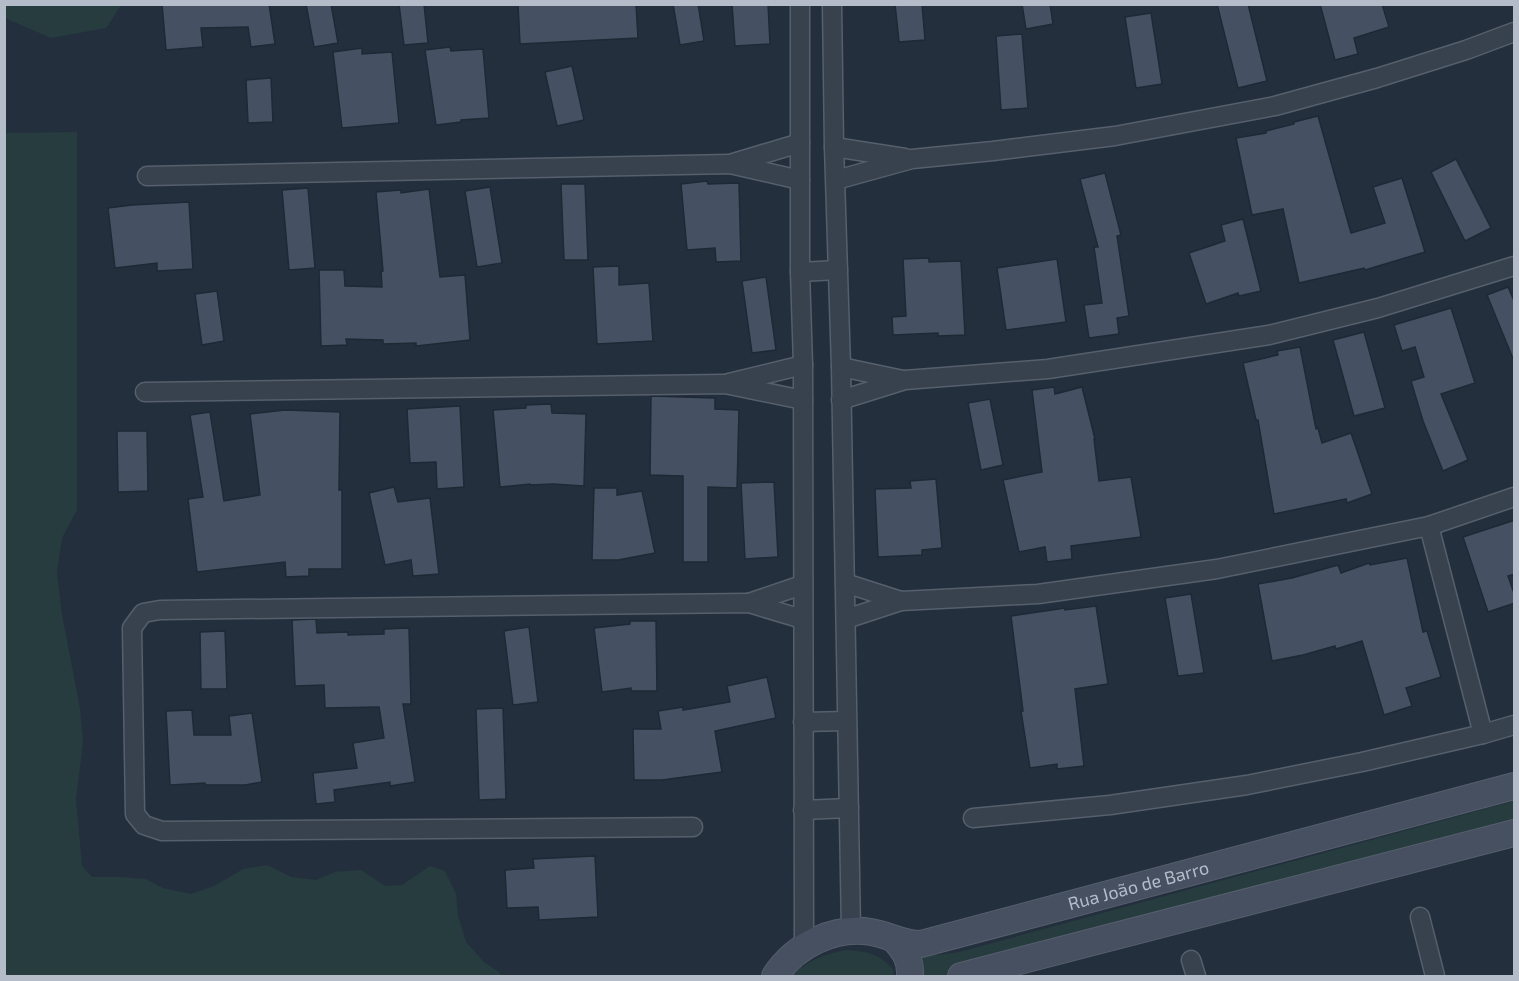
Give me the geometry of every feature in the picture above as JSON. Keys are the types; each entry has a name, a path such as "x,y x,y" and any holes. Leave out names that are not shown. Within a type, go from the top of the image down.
{"street":[{"path":"800,4 804,948"},
{"path":"832,4 842,400 851,931"},
{"path":"836,180 912,159 993,152 1115,136 1275,106 1377,78 1515,32"},
{"path":"730,164 800,143"},
{"path":"834,147 912,159"},
{"path":"147,176 730,164 800,180"},
{"path":"842,400 905,380 1048,369 1269,335 1378,308 1515,266"},
{"path":"800,272 838,270"},
{"path":"725,384 802,365"},
{"path":"841,367 905,380"},
{"path":"145,392 725,384 802,400"},
{"path":"846,619 901,601 1038,594 1217,569 1429,526 1515,497"},
{"path":"1429,526 1483,734"},
{"path":"845,582 901,601"},
{"path":"748,603 802,585"},
{"path":"693,827 162,831 144,825 135,814 132,628 142,613 160,610 748,603 802,619"},
{"path":"803,722 847,721"},
{"path":"973,818 1110,805 1247,785 1362,762 1515,725"},
{"name":"Rua João de Barro","path":"775,976 785,963 804,948 829,936 851,931 873,933 909,944 921,944 1515,786"},
{"path":"803,810 849,808"},
{"path":"961,976 1515,833"},
{"path":"1420,917 1435,976"},
{"path":"895,940 908,959 910,976"}],"green space":[{"path":"5,4 121,5 106,28 51,38 5,18"},
{"path":"77,132 77,510 62,538 57,573 62,615 80,708 83,743 76,799 82,866 92,877 145,879 163,888 191,894 214,886 243,869 267,865 291,877 316,880 335,872 361,870 385,886 402,885 430,866 445,871 456,894 458,915 466,942 484,962 501,976 5,976 5,133"},
{"path":"1514,801 1514,826 954,976 923,976 916,953 932,955 959,952"},
{"path":"845,950 866,952 877,956 893,969 894,976 792,976 816,959"}],"building":[{"path":"162,4 269,4 275,44 251,47 248,27 201,28 203,47 166,50"},
{"path":"306,4 331,4 338,43 314,47"},
{"path":"399,4 424,4 428,43 404,45"},
{"path":"518,4 636,4 638,38 520,44"},
{"path":"673,4 698,4 704,41 680,45"},
{"path":"732,4 768,4 770,44 735,46"},
{"path":"895,4 922,4 925,40 899,42"},
{"path":"1022,4 1050,4 1053,24 1026,29"},
{"path":"1217,4 1248,4 1267,81 1238,88"},
{"path":"1320,4 1382,4 1389,27 1354,38 1358,54 1335,60"},
{"path":"1151,13 1162,84 1136,88 1125,17"},
{"path":"1022,34 1028,108 1001,110 996,36"},
{"path":"450,47 451,51 483,49 489,118 436,125 425,50"},
{"path":"362,48 362,54 392,52 399,123 342,128 333,52"},
{"path":"572,66 584,120 557,126 545,72"},
{"path":"271,78 273,122 248,123 246,80"},
{"path":"1318,116 1351,233 1385,223 1373,187 1402,178 1425,252 1365,270 1364,268 1299,283 1283,209 1252,215 1236,138 1266,133 1266,131"},
{"path":"1456,159 1491,228 1465,241 1431,172"},
{"path":"1105,173 1121,235 1117,236 1129,316 1117,318 1119,334 1089,338 1084,305 1102,303 1094,247 1098,247 1080,179"},
{"path":"707,181 708,184 739,183 741,261 716,262 715,248 687,250 681,184"},
{"path":"561,184 585,184 588,260 564,260"},
{"path":"490,187 502,263 477,267 465,191"},
{"path":"308,188 315,268 289,270 282,190"},
{"path":"429,189 440,277 465,275 470,340 416,346 416,343 383,344 383,340 346,339 347,345 321,346 319,270 344,270 345,286 382,287 381,271 383,271 376,192 401,190 401,193"},
{"path":"189,202 193,269 157,271 157,263 115,268 108,208"},
{"path":"1243,219 1261,291 1239,296 1238,293 1206,304 1189,253 1225,241 1221,225"},
{"path":"929,258 929,262 961,261 965,335 938,336 938,333 893,335 892,317 906,316 903,259"},
{"path":"1057,259 1066,322 1006,330 997,268"},
{"path":"619,266 619,285 649,283 653,341 597,344 593,267"},
{"path":"766,277 776,350 752,353 742,281"},
{"path":"1508,287 1515,303 1514,361 1487,295"},
{"path":"217,291 224,341 202,345 195,294"},
{"path":"1451,308 1475,383 1441,394 1468,460 1443,471 1423,421 1411,381 1424,377 1415,347 1402,351 1394,325"},
{"path":"1364,332 1385,408 1354,416 1333,340"},
{"path":"1300,347 1316,429 1318,428 1322,443 1351,433 1372,494 1347,503 1346,499 1274,514 1258,420 1256,420 1243,363 1278,355 1277,351"},
{"path":"1054,387 1055,394 1082,387 1095,439 1099,481 1131,477 1141,537 1071,546 1072,559 1047,562 1045,547 1019,552 1003,480 1042,472 1032,390"},
{"path":"651,396 715,398 715,409 739,410 737,488 708,487 708,562 683,562 683,476 650,475"},
{"path":"990,399 1003,465 981,470 968,403"},
{"path":"551,404 552,413 586,414 584,486 530,484 500,487 493,410"},
{"path":"460,406 464,487 437,489 436,462 410,463 407,409"},
{"path":"285,410 340,412 339,490 342,490 342,569 309,569 309,576 286,577 285,562 197,572 188,499 203,497 190,415 210,412 224,501 260,495 250,414"},
{"path":"117,431 147,431 148,491 118,492"},
{"path":"936,479 942,548 922,550 922,555 878,557 875,489 911,488 910,481"},
{"path":"774,482 778,557 745,559 741,483"},
{"path":"394,487 398,502 430,498 439,574 413,576 411,560 385,565 369,493"},
{"path":"594,488 617,488 617,495 642,491 655,553 618,560 592,560"},
{"path":"1515,520 1515,574 1508,576 1515,603 1488,612 1463,537"},
{"path":"1407,558 1423,632 1427,631 1441,677 1406,688 1412,706 1384,715 1362,641 1336,649 1335,646 1272,661 1258,584 1292,578 1338,565 1341,573 1369,563 1370,565"},
{"path":"1191,594 1204,673 1178,676 1165,598"},
{"path":"1096,606 1108,684 1075,689 1084,766 1057,769 1057,764 1030,768 1021,711 1023,711 1011,616"},
{"path":"316,619 317,633 384,634 384,629 409,628 411,704 403,704 415,782 390,786 390,782 334,790 335,802 316,804 313,773 357,768 353,743 384,738 379,707 325,708 324,685 295,686 292,620"},
{"path":"630,621 656,621 657,691 631,691 631,688 602,692 594,628 630,624"},
{"path":"529,627 538,702 513,705 504,631"},
{"path":"225,631 227,689 201,689 200,632"},
{"path":"767,677 776,718 715,731 722,772 662,780 634,780 633,729 661,729 658,711 683,707 683,710 730,702 727,686"},
{"path":"503,708 506,799 479,800 476,709"},
{"path":"192,710 194,735 231,735 229,716 252,713 262,782 245,785 205,785 205,783 170,785 166,711"},
{"path":"595,856 598,917 539,920 538,907 507,908 505,870 534,868 533,859"}]}
